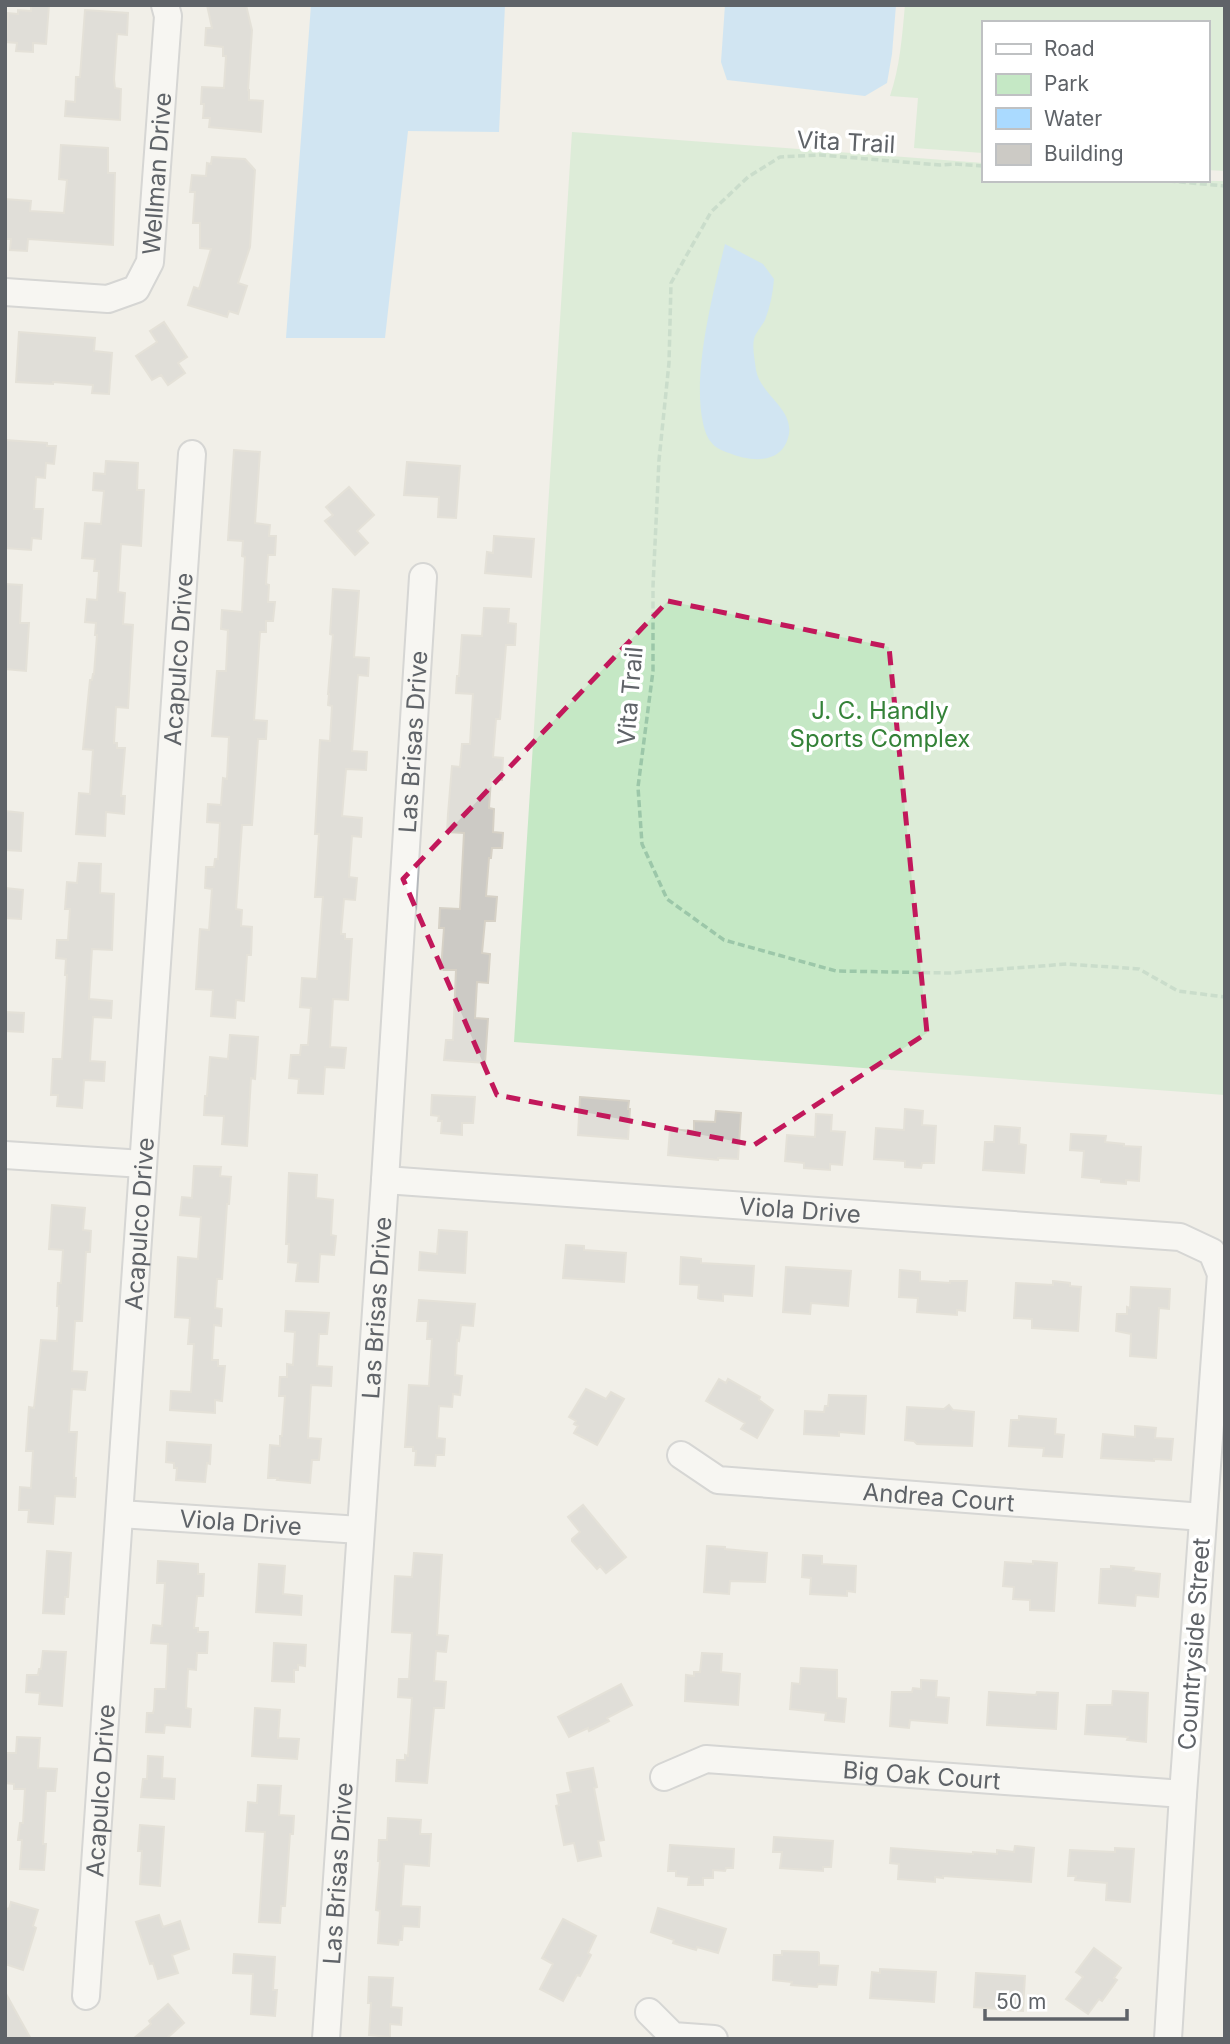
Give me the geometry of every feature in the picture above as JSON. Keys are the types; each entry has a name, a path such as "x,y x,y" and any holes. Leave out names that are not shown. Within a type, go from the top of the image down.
{"street":[{"name":"Wellman Drive","path":"5,292 108,299 136,289 150,262 168,16 165,5"},
{"name":"Acapulco Drive","path":"86,1996 192,454"},
{"name":"Las Brisas Drive","path":"326,2039 423,577"},
{"path":"5,1155 143,1164"},
{"name":"Viola Drive","path":"385,1180 1180,1237 1212,1252"},
{"name":"Countryside Street","path":"1168,2039 1221,1274 1212,1252"},
{"name":"Andrea Court","path":"681,1454 718,1480 1203,1517"},
{"name":"Viola Drive","path":"120,1514 360,1531"},
{"name":"Big Oak Court","path":"664,1777 706,1759 1183,1794"},
{"path":"649,2012 673,2036 714,2039"}],"path":[{"name":"Vita Trail","path":"982,166 820,155 780,157 748,177 711,212 671,283 653,586 653,671 638,787 642,844 667,899 724,940 836,971 950,973 1079,965 1139,969 1178,991 1225,997"},
{"path":"1180,182 1225,186"}],"highlighted area":[{"path":"668,601 889,647 927,1033 754,1145 497,1095 403,879"}],"green space":[{"path":"905,5 1225,5 1225,171 1209,170 1209,21 982,21 982,153 914,148 918,98 890,96 902,40"},
{"name":"J. C. Handly Sports Complex","path":"572,132 982,163 982,182 1225,181 1225,1095 514,1042"}],"water":[{"path":"311,5 505,5 499,132 408,131 385,338 286,338"},
{"path":"725,5 896,5 887,83 865,96 727,80 721,62"},
{"path":"725,244 763,264 774,279 767,315 756,334 753,346 759,379 786,416 789,434 780,451 765,458 747,458 719,449 710,440 703,423 700,403 702,357"}],"building":[{"path":"31,5 49,5 46,44 33,43 33,52 16,51 17,43 6,42 8,13 18,14 18,10 31,11"},
{"path":"207,5 246,5 252,30 249,100 263,101 261,132 209,127 210,118 203,118 202,87 224,88 226,56 223,56 223,47 205,45 206,28 212,28"},
{"path":"85,10 128,13 127,35 117,34 114,79 115,88 121,89 120,120 65,116 66,101 75,102 76,77 80,77"},
{"path":"61,145 108,148 108,173 115,173 113,245 28,239 27,251 10,250 11,239 5,239 5,199 31,201 30,211 64,213 67,180 59,179"},
{"path":"212,157 245,159 255,170 250,247 238,283 247,286 238,314 229,311 227,317 188,305 194,287 199,289 211,249 200,248 200,223 193,223 195,192 190,192 192,175 206,176 207,163 211,164"},
{"path":"164,322 187,357 178,363 185,373 168,385 161,375 152,380 136,356 157,342 150,331"},
{"path":"19,332 95,338 94,351 112,353 109,394 92,393 93,385 16,382"},
{"path":"5,440 56,446 54,464 46,463 45,478 36,477 34,509 43,509 41,539 32,538 31,550 5,548"},
{"path":"234,450 260,452 255,523 270,525 269,536 276,536 275,555 268,555 266,584 269,585 268,602 275,602 273,621 266,621 266,632 260,632 254,720 267,721 266,739 258,739 252,825 242,825 236,909 242,910 241,926 252,927 251,955 247,955 244,1001 236,1000 235,1018 211,1016 213,990 196,989 200,929 209,930 212,889 205,888 206,867 214,867 215,859 218,859 220,823 207,822 208,804 221,805 223,778 227,779 229,737 212,736 217,671 226,671 228,630 221,629 222,610 242,612 245,557 242,556 243,541 228,540"},
{"path":"106,461 138,463 137,490 144,490 141,546 121,544 118,592 125,593 123,624 133,625 128,708 116,707 114,743 117,743 117,748 125,748 121,796 125,796 124,814 106,812 105,836 76,834 79,793 90,794 93,750 83,749 97,635 96,623 85,622 87,599 97,600 99,571 94,571 95,559 82,558 85,523 101,524 104,491 93,490 94,473 105,474"},
{"path":"407,462 460,466 456,518 438,517 439,497 404,495"},
{"path":"349,487 374,515 357,531 368,543 355,555 325,521 333,515 326,507"},
{"path":"494,536 534,539 531,577 485,573 487,552 493,553"},
{"path":"5,584 22,585 20,623 29,623 26,671 5,669"},
{"path":"333,589 359,591 354,657 369,658 368,676 358,675 352,751 367,752 366,770 346,769 342,816 362,818 361,837 352,836 349,877 357,878 355,900 344,899 341,934 345,934 345,939 352,939 348,1000 333,999 330,1047 346,1048 344,1068 325,1067 323,1094 298,1093 299,1079 289,1078 291,1055 300,1055 301,1045 308,1045 311,1008 300,1007 302,978 317,979 323,897 315,897 319,834 315,834 320,740 330,741 332,706 328,705 328,694 333,635 330,634"},
{"path":"484,608 509,609 508,623 516,624 515,645 506,645 500,719 496,719 493,757 503,758 502,780 491,779 489,808 494,809 493,832 503,833 502,848 492,848 489,858 486,896 497,897 495,921 485,921 482,953 490,954 488,983 477,982 475,1018 488,1019 485,1063 444,1060 446,1040 453,1040 456,970 441,970 444,928 439,928 440,908 460,909 464,833 447,832 448,814 452,766 460,767 462,744 470,744 473,694 456,693 457,676 462,635 482,636"},
{"path":"5,811 23,813 21,851 5,850"},
{"path":"79,863 101,864 100,893 114,894 112,950 92,949 89,999 112,1001 111,1018 93,1017 90,1061 105,1062 104,1081 84,1080 82,1108 57,1106 58,1095 51,1095 53,1059 62,1059 67,975 66,959 56,958 57,940 68,940 70,909 65,909 67,882 77,883"},
{"path":"5,888 23,890 21,919 5,918"},
{"path":"5,1012 24,1013 23,1032 5,1031"},
{"path":"230,1035 258,1037 255,1079 251,1078 247,1146 222,1144 224,1116 204,1115 210,1057 228,1059"},
{"path":"432,1095 475,1097 473,1123 462,1123 462,1135 441,1133 442,1121 438,1121 439,1116 431,1115"},
{"path":"580,1097 629,1101 628,1139 578,1135"},
{"path":"905,1109 923,1111 922,1125 936,1126 934,1163 922,1163 921,1168 905,1167 905,1161 874,1159 876,1128 904,1130"},
{"path":"716,1111 741,1113 738,1159 718,1160 668,1155 670,1129 694,1131 694,1121 715,1122"},
{"path":"816,1114 832,1115 831,1131 845,1132 842,1165 830,1164 830,1170 804,1168 804,1163 785,1161 787,1135 815,1137"},
{"path":"995,1126 1020,1128 1019,1144 1026,1145 1024,1173 983,1170 985,1142 994,1142"},
{"path":"1071,1134 1106,1136 1105,1142 1141,1147 1139,1181 1126,1180 1126,1184 1082,1177 1084,1151 1070,1150"},
{"path":"194,1166 221,1167 220,1176 231,1177 222,1279 217,1279 215,1308 222,1309 221,1326 214,1325 212,1360 218,1360 218,1366 225,1366 222,1401 215,1400 215,1413 170,1410 171,1391 191,1392 194,1344 188,1344 190,1318 175,1317 178,1257 198,1259 201,1217 180,1215 182,1197 192,1198"},
{"path":"289,1173 317,1175 316,1198 333,1200 331,1235 336,1236 334,1255 320,1254 318,1282 296,1281 298,1263 288,1262 289,1244 286,1244"},
{"path":"52,1205 85,1208 83,1230 91,1231 90,1252 86,1252 82,1321 75,1321 72,1371 87,1372 85,1390 72,1389 69,1432 77,1432 75,1497 55,1496 53,1524 28,1522 29,1510 19,1510 20,1487 31,1488 33,1451 26,1451 29,1407 34,1408 41,1340 57,1341 58,1283 61,1283 63,1250 49,1249"},
{"path":"439,1230 467,1232 465,1273 419,1270 420,1252 437,1254"},
{"path":"566,1245 584,1246 584,1250 626,1253 624,1282 563,1278"},
{"path":"681,1257 701,1259 701,1263 754,1266 752,1296 723,1294 723,1301 698,1298 699,1285 680,1284"},
{"path":"786,1267 851,1271 848,1306 811,1303 810,1314 783,1312"},
{"path":"900,1270 920,1272 920,1281 967,1281 965,1311 957,1310 957,1315 917,1312 918,1298 899,1297"},
{"path":"1053,1281 1081,1287 1078,1331 1032,1328 1032,1319 1014,1318 1016,1283 1053,1285"},
{"path":"1131,1287 1170,1289 1169,1309 1159,1308 1156,1358 1130,1356 1131,1334 1116,1331 1117,1314 1127,1314 1127,1307 1130,1308"},
{"path":"419,1300 475,1304 473,1326 461,1325 459,1341 457,1340 455,1375 462,1376 460,1395 453,1394 452,1407 439,1406 437,1438 445,1439 444,1455 436,1455 435,1466 415,1465 416,1451 413,1451 413,1447 405,1447 409,1385 429,1386 432,1339 427,1339 428,1321 417,1321"},
{"path":"286,1311 329,1313 327,1334 319,1334 317,1366 332,1367 331,1386 311,1385 308,1438 321,1439 319,1460 312,1460 310,1483 268,1478 270,1445 280,1446 282,1436 285,1396 279,1396 280,1377 287,1377 287,1364 293,1365 295,1332 285,1331"},
{"path":"719,1379 726,1383 728,1379 760,1397 759,1400 773,1410 757,1438 741,1429 745,1423 706,1401"},
{"path":"586,1389 606,1399 611,1392 624,1399 597,1445 574,1433 578,1426 574,1424 576,1421 569,1417"},
{"path":"829,1395 866,1396 864,1434 804,1434 805,1411 824,1412 825,1406 828,1406"},
{"path":"949,1405 953,1410 974,1412 972,1446 917,1444 905,1440 907,1407 944,1409"},
{"path":"1019,1416 1056,1419 1055,1434 1064,1435 1062,1457 1043,1456 1044,1448 1009,1446 1011,1420 1019,1420"},
{"path":"1135,1426 1156,1428 1155,1438 1173,1439 1171,1460 1101,1458 1103,1434 1135,1437"},
{"path":"167,1442 211,1445 205,1482 176,1480 177,1468 174,1468 174,1463 166,1462"},
{"path":"583,1505 626,1557 606,1573 600,1566 597,1569 572,1541 580,1532 568,1517"},
{"path":"707,1546 767,1553 765,1582 730,1581 729,1594 704,1592"},
{"path":"47,1551 71,1553 64,1614 43,1613"},
{"path":"414,1553 442,1555 437,1635 448,1636 446,1652 436,1651 434,1681 446,1682 444,1708 434,1708 427,1783 396,1781 397,1760 405,1760 405,1755 408,1756 412,1698 398,1697 399,1679 409,1679 412,1633 392,1632 395,1576 412,1577"},
{"path":"803,1555 822,1556 822,1564 856,1566 855,1592 847,1591 847,1596 810,1594 811,1578 802,1577"},
{"path":"158,1561 198,1564 198,1574 204,1574 203,1596 197,1596 194,1628 198,1628 198,1632 208,1632 207,1653 197,1653 196,1670 188,1669 186,1708 191,1709 190,1727 165,1725 164,1733 146,1732 147,1713 153,1713 154,1709 155,1689 166,1689 168,1644 151,1643 153,1625 162,1626 165,1583 157,1583"},
{"path":"1033,1561 1057,1563 1054,1611 1030,1610 1030,1600 1013,1599 1014,1587 1003,1586 1005,1562 1033,1564"},
{"path":"259,1564 285,1566 283,1594 302,1596 301,1615 256,1612"},
{"path":"1111,1566 1160,1574 1158,1597 1136,1595 1135,1606 1099,1603 1101,1569 1111,1569"},
{"path":"274,1643 306,1645 305,1666 298,1665 298,1670 294,1670 294,1682 272,1681"},
{"path":"43,1651 66,1652 62,1706 39,1704 40,1693 26,1692 27,1675 38,1675"},
{"path":"702,1653 722,1654 721,1672 740,1674 738,1705 685,1701 686,1675 694,1676 694,1672 700,1672"},
{"path":"801,1668 837,1670 837,1698 846,1699 844,1722 825,1720 826,1713 790,1709 792,1683 800,1684"},
{"path":"921,1680 937,1681 936,1697 949,1698 947,1723 910,1720 909,1728 890,1726 892,1692 921,1689"},
{"path":"621,1684 632,1705 607,1718 609,1721 569,1737 558,1717"},
{"path":"1113,1691 1148,1693 1146,1742 1127,1740 1128,1737 1085,1734 1087,1705 1112,1705"},
{"path":"989,1692 1036,1695 1037,1692 1058,1693 1056,1729 987,1725"},
{"path":"255,1708 280,1710 278,1738 299,1739 297,1759 252,1756"},
{"path":"17,1737 40,1738 38,1768 57,1769 55,1791 46,1791 44,1870 20,1869 22,1840 18,1840 20,1823 23,1823 25,1789 14,1789 14,1784 5,1783 5,1753 16,1753"},
{"path":"148,1756 163,1757 162,1778 175,1779 174,1799 141,1797 143,1779 147,1779"},
{"path":"593,1768 604,1840 598,1841 601,1856 578,1861 574,1843 564,1845 556,1806 559,1805 557,1795 571,1792 567,1773"},
{"path":"258,1785 281,1786 279,1815 294,1816 293,1834 290,1834 285,1906 281,1906 280,1923 259,1922 265,1832 246,1831 248,1802 257,1803"},
{"path":"388,1818 421,1820 420,1834 431,1834 429,1866 404,1864 401,1906 420,1907 419,1927 403,1926 402,1940 399,1940 398,1945 378,1943 380,1911 376,1910 379,1840 387,1840"},
{"path":"140,1825 164,1827 160,1886 140,1884"},
{"path":"774,1837 833,1841 831,1867 823,1867 823,1871 780,1868 782,1852 773,1852"},
{"path":"670,1845 734,1849 733,1868 726,1868 725,1871 713,1870 713,1878 703,1878 703,1885 688,1885 689,1877 676,1876 676,1871 668,1871"},
{"path":"1015,1846 1034,1848 1031,1882 943,1876 935,1877 935,1882 898,1879 899,1864 890,1863 891,1848 997,1854 997,1850 1014,1852"},
{"path":"1115,1848 1134,1849 1130,1902 1106,1900 1107,1883 1075,1880 1076,1876 1068,1876 1070,1850 1115,1852"},
{"path":"11,1902 38,1910 33,1926 36,1928 23,1970 5,1964 5,1908 9,1909"},
{"path":"658,1908 726,1929 718,1953 673,1943 674,1940 651,1932"},
{"path":"159,1915 163,1927 180,1921 189,1949 172,1955 178,1973 158,1979 136,1922"},
{"path":"563,1919 596,1936 588,1953 591,1955 563,2001 540,1989 553,1964 542,1958"},
{"path":"1094,1948 1121,1968 1114,1978 1117,1980 1102,2001 1099,1999 1088,2014 1066,1999 1083,1977 1076,1972"},
{"path":"782,1951 818,1952 819,1965 838,1966 836,1985 791,1985 792,1982 773,1980 774,1955 782,1955"},
{"path":"234,1954 275,1957 275,2016 251,2014 253,1974 233,1973"},
{"path":"880,1969 936,1972 934,2002 870,1998 872,1972 880,1973"},
{"path":"976,1973 1025,1976 1023,2011 974,2007"},
{"path":"369,1977 393,1978 391,2007 402,2008 401,2025 390,2024 390,2037 369,2035"},
{"path":"5,1992 31,2039 5,2039"},
{"path":"168,2004 184,2023 166,2039 133,2039 151,2024 149,2021"}]}
